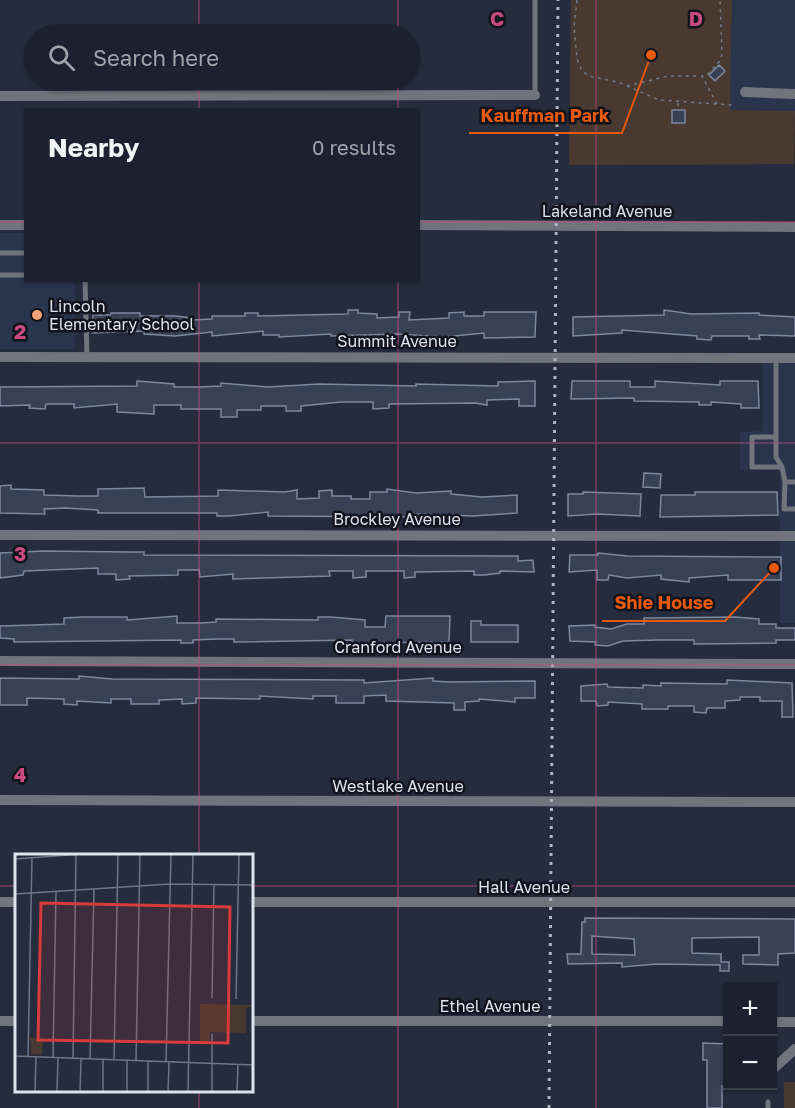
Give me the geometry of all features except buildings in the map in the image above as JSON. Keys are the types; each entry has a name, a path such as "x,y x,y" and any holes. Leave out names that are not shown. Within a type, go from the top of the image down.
{"street":[{"path":"745,92 795,94"},
{"path":"0,96 535,95"},
{"path":"0,225 24,225"},
{"name":"Lakeland Avenue","path":"420,225 795,226"},
{"name":"Summit Avenue","path":"0,357 795,358"},
{"name":"Brockley Avenue","path":"0,535 795,536"},
{"name":"Cranford Avenue","path":"0,661 795,664"},
{"name":"Westlake Avenue","path":"0,800 795,802"},
{"name":"Hall Avenue","path":"254,902 795,902"},
{"name":"Ethel Avenue","path":"254,1021 723,1022"},
{"path":"777,1022 795,1022"},
{"path":"777,1065 795,1049"}],"lane":[{"path":"535,0 535,95"},
{"path":"0,253 24,253"},
{"path":"0,275 24,275"},
{"path":"85,282 87,357"},
{"path":"776,359 776,457 782,466 785,482 784,509 795,509"},
{"path":"776,437 752,437 752,467 782,466"},
{"path":"785,482 795,482"}],"path":[{"path":"577,0 574,32 579,66 589,76 627,86 659,100 733,105"},
{"path":"627,86 668,76 707,75 720,63 722,55 720,0"},
{"path":"702,76 718,104"},
{"path":"678,103 678,110"}],"shaded area":[{"path":"571,0 732,0 730,110 795,111 794,164 569,165"},
{"path":"732,0 795,0 795,111 730,110"},
{"name":"Lincoln Elementary School","path":"0,233 24,233 24,282 75,282 75,349 0,349"},
{"path":"763,356 795,356 795,623 780,623 780,470 740,470 740,432 763,431"},
{"path":"784,1082 795,1082 795,1108 784,1108"}],"railway":[{"path":"549,1108 558,0"}],"place":[{"name":"Kauffman Park","path":"651,55"},
{"name":"Lincoln Elementary School","path":"37,315"},
{"name":"Shie House","path":"774,568"}]}
